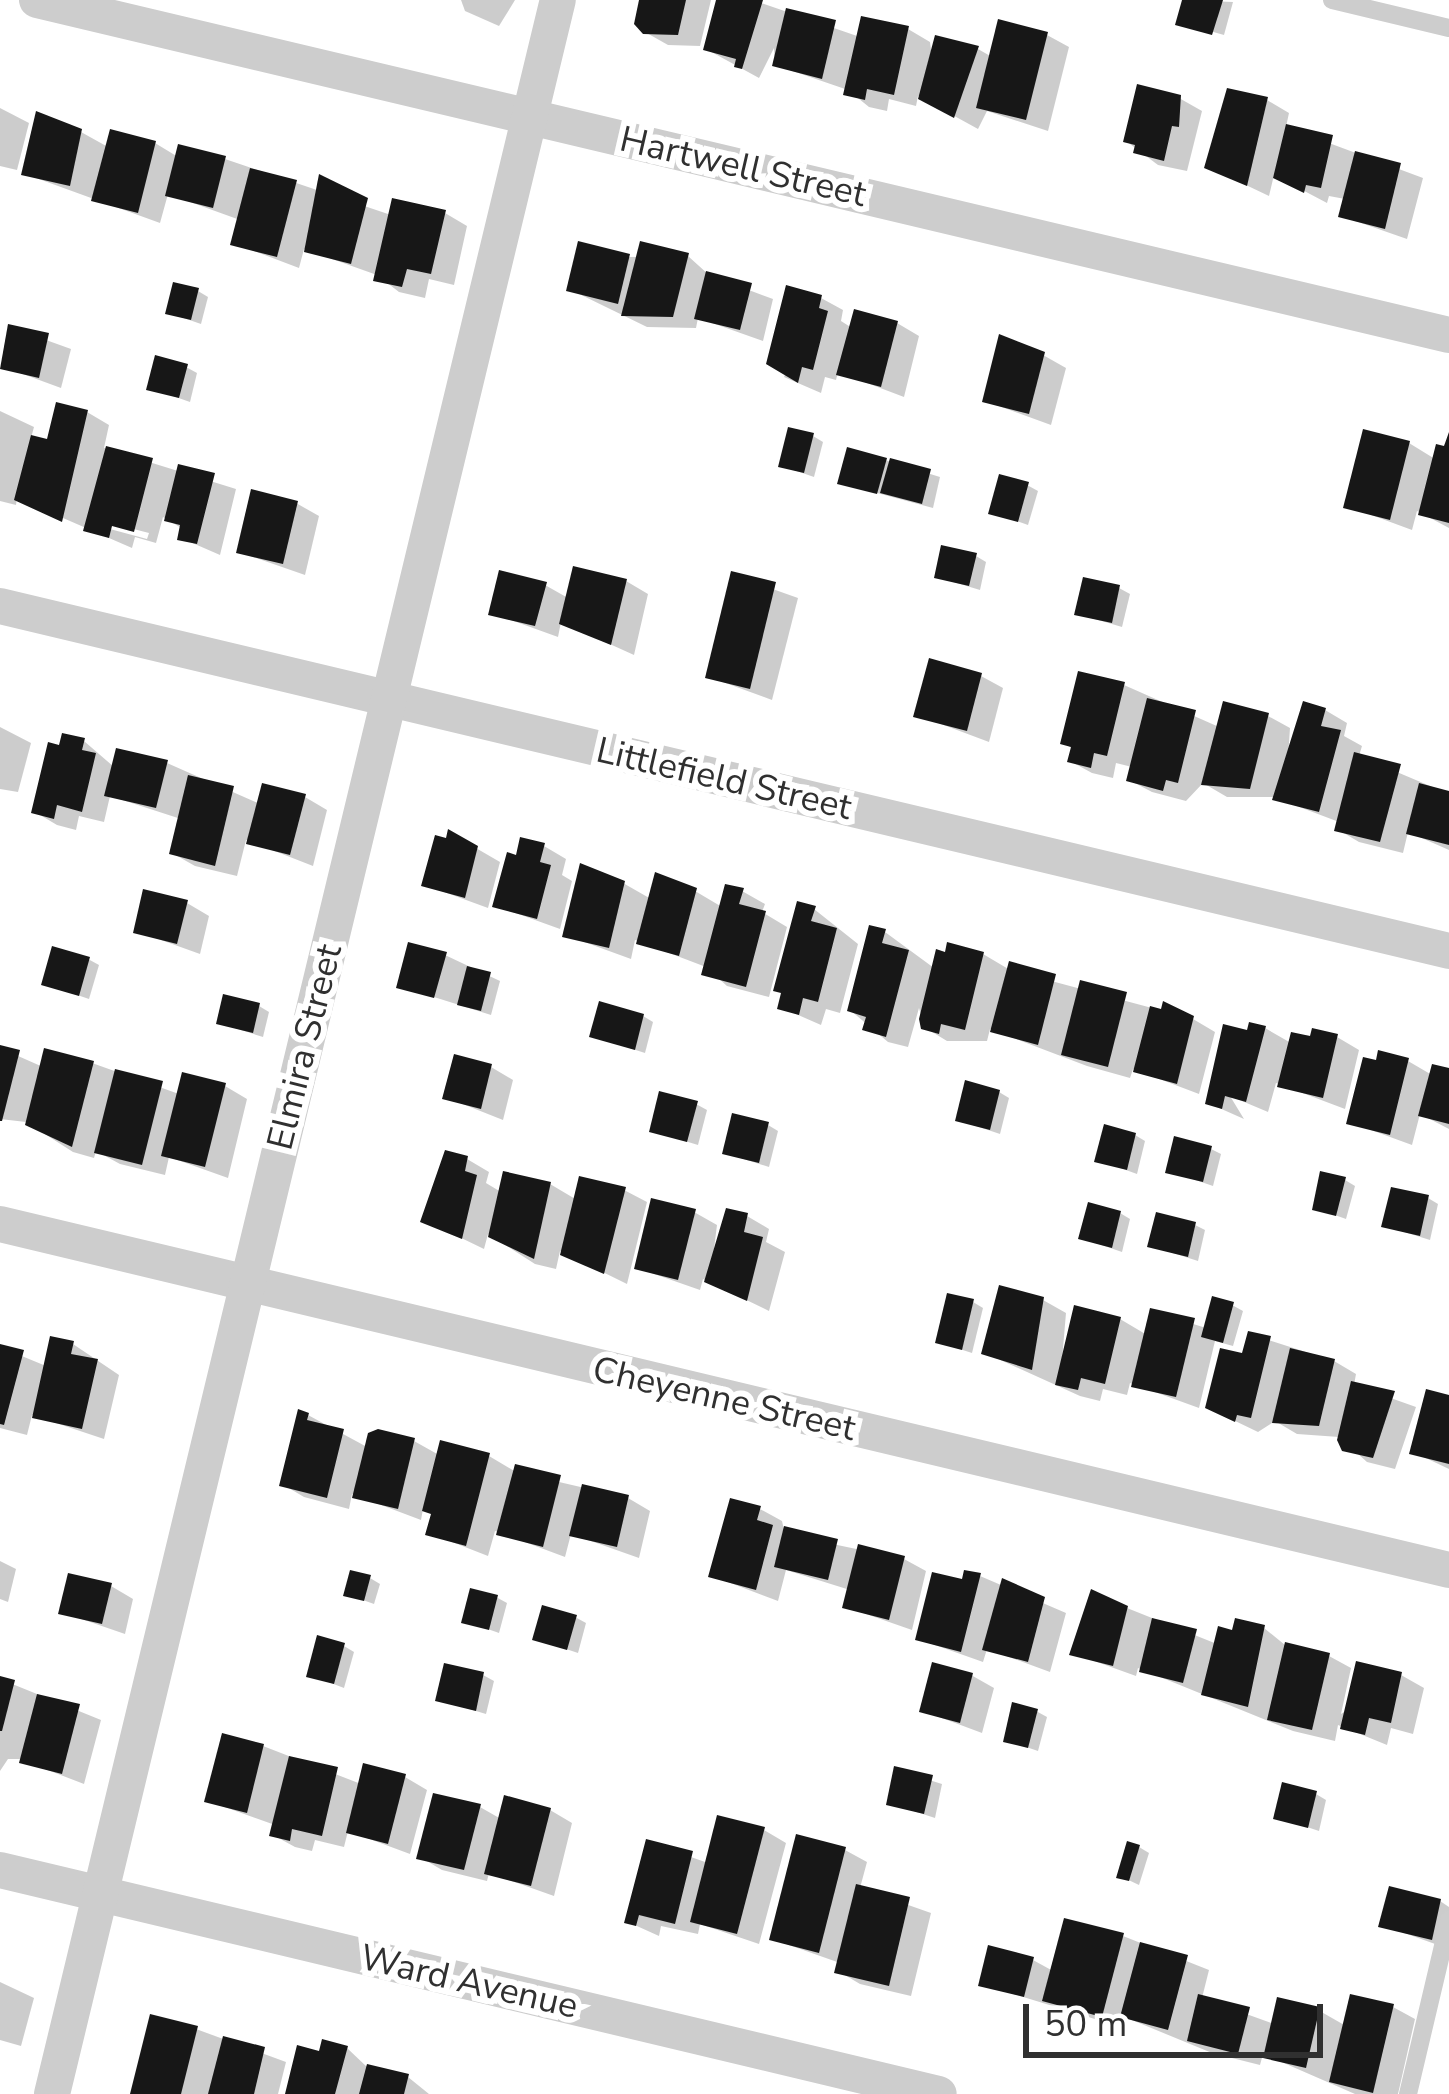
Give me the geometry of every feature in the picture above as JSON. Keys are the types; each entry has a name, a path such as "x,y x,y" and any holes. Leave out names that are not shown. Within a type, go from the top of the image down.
{"street":[{"name":"Hartwell Street","path":"37,0 1449,334"},
{"name":"Elmira Street","path":"52,2094 558,0"},
{"name":"Littlefield Street","path":"0,606 1449,952"},
{"name":"Cheyenne Street","path":"0,1224 1449,1570"},
{"name":"Ward Avenue","path":"0,1870 939,2094"}],"lane":[{"path":"1332,0 1449,28"},
{"path":"1408,2094 1449,1920"}],"building":[{"path":"639,0 686,0 678,35 643,34 634,24"},
{"path":"716,0 763,0 742,69 734,67 736,59 703,50"},
{"path":"1182,0 1223,0 1212,35 1175,25"},
{"path":"786,8 836,20 822,79 772,66"},
{"path":"861,16 909,26 894,95 867,89 865,100 843,95"},
{"path":"998,19 1048,32 1026,120 976,108"},
{"path":"935,35 979,46 954,118 918,99"},
{"path":"1137,84 1181,95 1179,127 1172,126 1164,161 1133,153 1135,145 1123,142"},
{"path":"1227,88 1268,97 1247,186 1204,168"},
{"path":"36,111 82,129 70,186 21,175"},
{"path":"1286,124 1333,135 1321,188 1306,185 1304,193 1273,178"},
{"path":"110,129 156,141 138,213 91,201"},
{"path":"178,144 226,156 213,208 165,196"},
{"path":"1355,151 1401,163 1385,229 1338,217"},
{"path":"250,168 297,180 277,257 230,245"},
{"path":"319,174 368,198 351,264 304,252"},
{"path":"392,198 446,210 431,274 407,269 402,287 373,281"},
{"path":"578,241 630,254 618,304 566,291"},
{"path":"640,241 689,253 673,317 621,316"},
{"path":"706,271 752,283 740,330 694,319"},
{"path":"173,282 199,288 191,320 165,314"},
{"path":"786,285 822,295 819,308 828,311 813,370 802,367 798,383 766,364"},
{"path":"854,309 898,321 881,387 836,375"},
{"path":"8,324 49,333 39,378 0,369"},
{"path":"999,334 1045,352 1029,414 982,402"},
{"path":"155,355 188,364 179,398 146,390"},
{"path":"56,402 88,410 62,522 14,500 31,435 47,439"},
{"path":"788,427 814,433 804,473 778,467"},
{"path":"1363,429 1410,441 1390,520 1343,508"},
{"path":"1449,432 1449,523 1418,515 1436,444 1444,446"},
{"path":"106,446 153,458 134,532 112,526 109,538 83,531"},
{"path":"847,447 887,458 877,494 837,484"},
{"path":"890,458 931,469 922,504 880,493"},
{"path":"178,464 215,473 197,544 177,540 180,525 164,521"},
{"path":"999,474 1029,482 1018,522 988,514"},
{"path":"251,489 298,501 283,564 236,553"},
{"path":"941,545 977,553 969,586 934,578"},
{"path":"573,566 627,579 611,645 559,624"},
{"path":"499,570 547,582 535,626 488,615"},
{"path":"731,571 776,582 750,689 705,678"},
{"path":"1083,577 1120,585 1112,623 1074,615"},
{"path":"929,658 982,673 967,731 913,717"},
{"path":"1078,671 1125,682 1107,756 1094,753 1091,768 1067,762 1071,747 1060,744"},
{"path":"1147,698 1196,710 1178,783 1166,780 1163,791 1126,781"},
{"path":"1223,701 1269,713 1250,789 1201,785"},
{"path":"1303,701 1326,708 1321,726 1341,730 1319,812 1272,800"},
{"path":"62,733 85,738 82,750 96,753 82,812 57,805 54,819 31,813 48,742 59,745"},
{"path":"116,748 168,760 156,808 104,796"},
{"path":"1354,752 1401,764 1380,842 1334,831"},
{"path":"188,775 234,786 215,866 169,854"},
{"path":"262,783 306,794 290,855 246,844"},
{"path":"1419,783 1449,791 1449,845 1406,834"},
{"path":"448,829 478,846 465,898 421,886 435,835 446,838"},
{"path":"520,837 545,843 540,862 551,865 537,919 492,907 507,852 516,855"},
{"path":"580,863 625,881 609,948 562,937"},
{"path":"655,872 697,888 679,956 636,944"},
{"path":"725,884 744,888 739,904 766,911 746,987 701,975"},
{"path":"143,889 188,900 177,944 133,933"},
{"path":"797,901 816,906 811,921 837,928 818,1002 803,998 799,1015 777,1009 781,993 773,991"},
{"path":"869,925 886,929 882,943 909,950 886,1037 862,1030 866,1017 847,1011"},
{"path":"408,942 447,952 434,998 396,988"},
{"path":"947,942 984,952 965,1030 941,1024 939,1034 921,1029 919,1019 936,949 945,952"},
{"path":"52,946 90,957 79,996 41,985"},
{"path":"1009,961 1056,974 1038,1045 990,1032"},
{"path":"467,966 491,972 481,1011 457,1005"},
{"path":"1080,980 1127,992 1108,1067 1061,1055"},
{"path":"223,994 260,1003 253,1033 216,1024"},
{"path":"599,1001 644,1014 635,1050 589,1037"},
{"path":"1163,1001 1194,1016 1177,1084 1133,1072 1150,1006 1161,1009"},
{"path":"1249,1022 1266,1026 1246,1102 1225,1096 1222,1109 1205,1104 1223,1024 1247,1030"},
{"path":"1312,1028 1338,1034 1323,1098 1277,1087 1291,1032 1310,1036"},
{"path":"0,1045 20,1050 2,1121 0,1121"},
{"path":"44,1048 94,1061 72,1147 25,1125"},
{"path":"1378,1050 1409,1058 1390,1135 1346,1124 1363,1057 1376,1060"},
{"path":"454,1054 492,1064 481,1109 442,1099"},
{"path":"1432,1064 1449,1068 1449,1124 1418,1116"},
{"path":"115,1069 163,1081 142,1165 94,1153"},
{"path":"182,1072 226,1083 205,1167 161,1156"},
{"path":"965,1080 1000,1090 990,1130 955,1121"},
{"path":"659,1091 698,1101 687,1142 649,1132"},
{"path":"732,1113 769,1122 759,1163 722,1154"},
{"path":"1104,1124 1136,1133 1127,1170 1094,1162"},
{"path":"1174,1136 1212,1146 1203,1182 1165,1173"},
{"path":"445,1150 468,1156 465,1171 477,1175 462,1239 420,1222"},
{"path":"503,1171 551,1182 534,1259 488,1237"},
{"path":"1320,1171 1346,1177 1336,1216 1312,1210"},
{"path":"579,1176 626,1187 604,1274 560,1255"},
{"path":"1391,1187 1429,1195 1420,1236 1381,1227"},
{"path":"651,1198 696,1209 678,1280 634,1269"},
{"path":"1088,1202 1121,1211 1112,1248 1078,1239"},
{"path":"726,1208 748,1213 744,1232 763,1237 747,1301 704,1282"},
{"path":"1156,1212 1196,1222 1188,1257 1147,1247"},
{"path":"999,1285 1044,1297 1032,1370 981,1354"},
{"path":"947,1293 974,1299 962,1350 935,1343"},
{"path":"1212,1296 1234,1302 1223,1343 1201,1337"},
{"path":"1074,1305 1121,1317 1105,1384 1081,1378 1078,1390 1055,1385"},
{"path":"1150,1308 1195,1318 1176,1397 1131,1387"},
{"path":"1248,1331 1271,1336 1251,1418 1237,1415 1235,1422 1205,1408 1220,1348 1242,1353"},
{"path":"50,1336 74,1341 71,1354 98,1359 82,1429 32,1418"},
{"path":"0,1344 24,1350 4,1425 0,1424"},
{"path":"1290,1348 1335,1359 1319,1426 1272,1423"},
{"path":"1351,1381 1395,1391 1373,1458 1342,1451 1337,1440"},
{"path":"1426,1389 1449,1395 1449,1464 1409,1454"},
{"path":"298,1409 309,1413 307,1420 344,1429 327,1498 279,1486"},
{"path":"378,1429 415,1438 398,1509 352,1498 368,1433"},
{"path":"440,1440 490,1453 466,1546 425,1535 431,1514 422,1511"},
{"path":"515,1464 561,1475 543,1547 496,1535"},
{"path":"582,1484 629,1495 617,1547 569,1536"},
{"path":"730,1498 761,1506 757,1520 773,1525 756,1590 708,1577"},
{"path":"784,1526 838,1539 828,1580 774,1567"},
{"path":"858,1544 905,1556 889,1620 842,1608"},
{"path":"350,1570 371,1575 364,1601 343,1596"},
{"path":"964,1570 981,1573 961,1652 915,1640 932,1572 962,1579"},
{"path":"68,1573 112,1583 102,1624 58,1614"},
{"path":"1002,1578 1045,1597 1028,1662 982,1650"},
{"path":"470,1588 498,1595 489,1630 461,1623"},
{"path":"1091,1589 1128,1606 1113,1666 1069,1655"},
{"path":"542,1605 577,1615 567,1650 532,1640"},
{"path":"1152,1618 1197,1629 1183,1683 1139,1672"},
{"path":"1235,1618 1265,1625 1248,1707 1201,1695 1218,1626 1232,1630"},
{"path":"317,1635 345,1643 334,1684 306,1677"},
{"path":"1285,1642 1330,1653 1312,1730 1267,1720"},
{"path":"1356,1661 1402,1672 1391,1723 1369,1718 1365,1735 1340,1729"},
{"path":"932,1662 973,1673 960,1723 919,1712"},
{"path":"444,1663 484,1672 476,1711 435,1701"},
{"path":"0,1676 15,1680 2,1731 0,1731"},
{"path":"37,1694 80,1704 62,1774 19,1763"},
{"path":"1012,1702 1038,1709 1028,1748 1003,1742"},
{"path":"222,1733 264,1744 247,1813 204,1802"},
{"path":"289,1756 338,1767 322,1836 292,1829 290,1841 269,1836"},
{"path":"363,1763 406,1774 388,1844 346,1833"},
{"path":"894,1766 933,1775 924,1814 886,1805"},
{"path":"1282,1782 1317,1791 1308,1828 1273,1819"},
{"path":"433,1793 481,1804 464,1870 416,1859"},
{"path":"504,1795 551,1808 531,1886 484,1874"},
{"path":"717,1815 765,1827 737,1934 690,1922"},
{"path":"796,1834 846,1847 819,1953 769,1940"},
{"path":"646,1839 693,1851 675,1924 639,1915 636,1926 624,1923"},
{"path":"1127,1841 1140,1845 1129,1881 1116,1878"},
{"path":"856,1884 910,1897 889,1986 834,1973"},
{"path":"1389,1886 1441,1899 1432,1940 1378,1927"},
{"path":"1064,1918 1124,1933 1102,2017 1042,2001"},
{"path":"1140,1942 1188,1955 1168,2030 1120,2017"},
{"path":"988,1945 1034,1957 1024,1997 978,1986"},
{"path":"1198,1994 1250,2007 1238,2054 1187,2041"},
{"path":"1350,1994 1394,2004 1373,2093 1329,2082"},
{"path":"1277,1997 1320,2007 1306,2068 1263,2058"},
{"path":"150,2014 198,2026 181,2094 130,2094"},
{"path":"223,2036 265,2047 254,2094 208,2094"},
{"path":"322,2039 348,2046 335,2094 285,2094 297,2045 319,2051"},
{"path":"367,2064 409,2074 404,2094 359,2094"}]}
